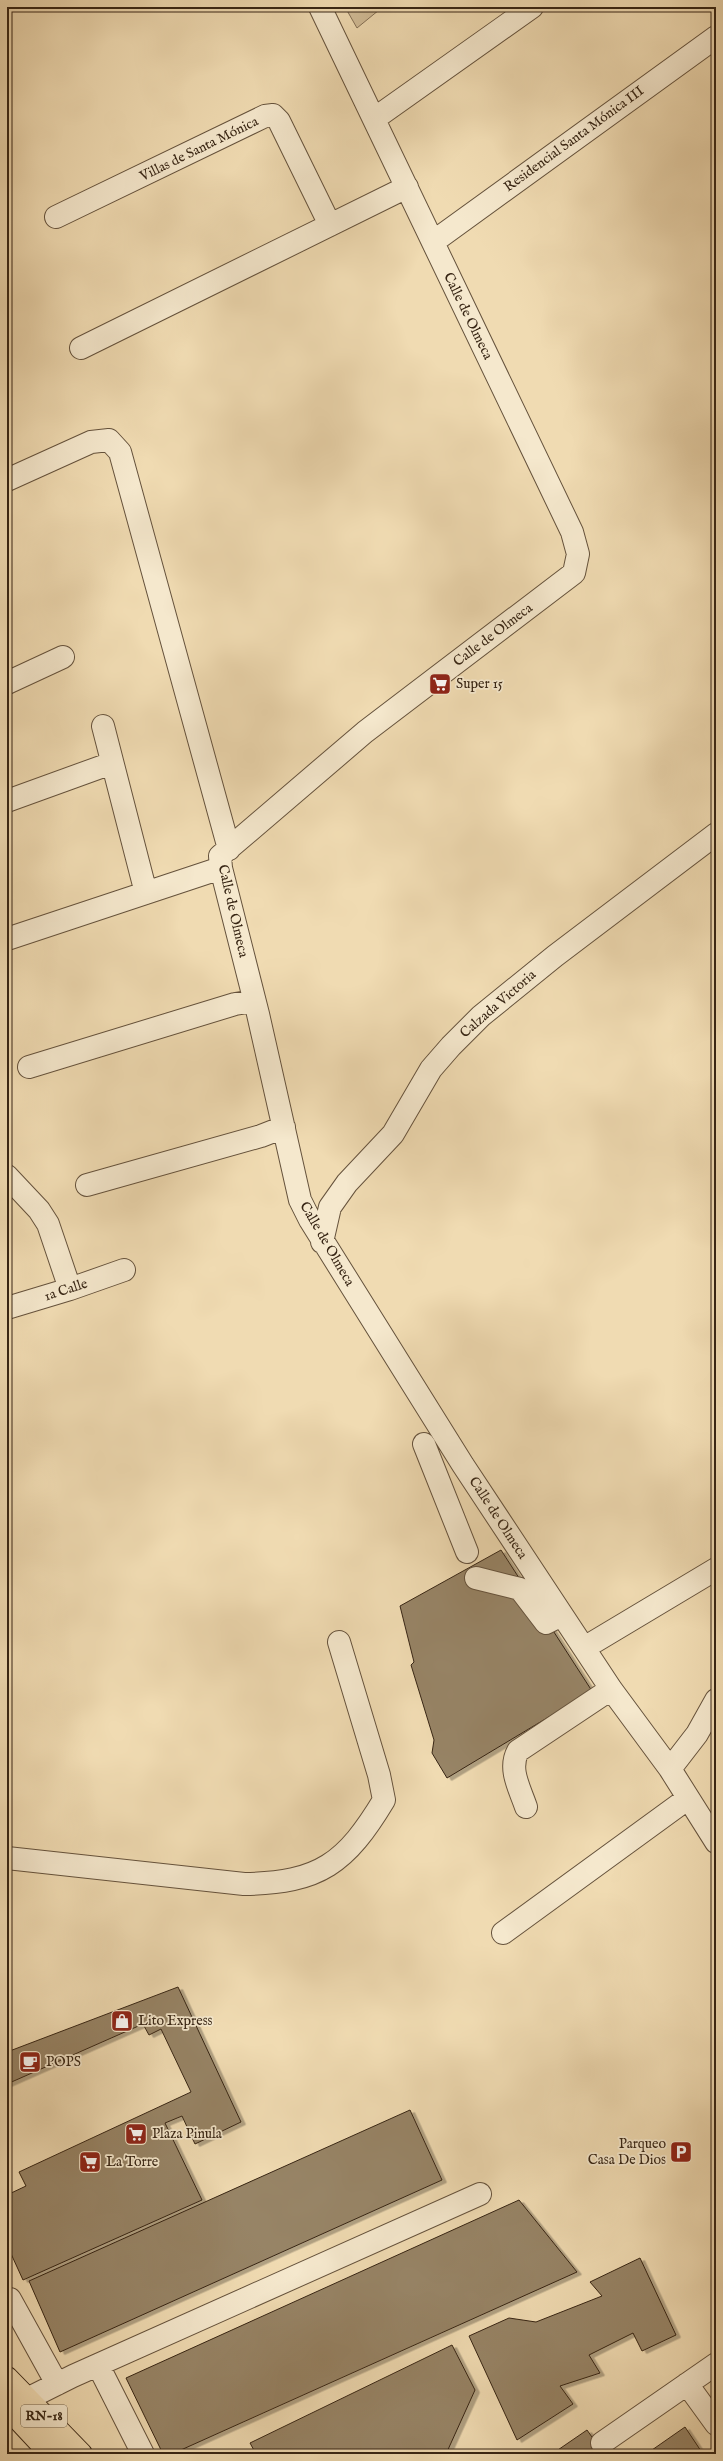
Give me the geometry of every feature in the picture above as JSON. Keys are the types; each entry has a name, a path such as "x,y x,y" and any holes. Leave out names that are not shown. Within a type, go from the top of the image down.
{"main road":[{"name":"RN-18","path":"7,2378 81,2454"},
{"name":"RN-18","path":"7,2407 51,2454"}],"street":[{"name":"Calle de Olmeca","path":"320,7 572,532 578,554 574,573 365,732 225,858 245,1002 284,1127 300,1200 322,1242 463,1465 612,1690 670,1769 687,1800 716,1842"},
{"path":"374,119 532,7"},
{"name":"Residencial Santa Mónica III","path":"433,242 716,37"},
{"name":"Villas de Santa Mónica","path":"56,217 266,116 273,115 279,122 330,225"},
{"path":"81,348 407,188"},
{"path":"7,480 91,442 110,440 120,452 225,858 199,876 7,939"},
{"path":"7,682 63,657"},
{"path":"103,726 146,893"},
{"path":"7,801 112,763"},
{"name":"Calzada Victoria","path":"322,1242 330,1207 347,1183 393,1134 432,1069 451,1046 481,1016 549,961 716,834"},
{"path":"29,1067 245,1002"},
{"path":"87,1185 261,1136 284,1127"},
{"path":"7,1176 39,1210 48,1224 70,1289"},
{"name":"1a Calle","path":"7,1308 70,1289 124,1270"},
{"path":"424,1444 467,1552"},
{"path":"438,1480 463,1465"},
{"path":"584,1648 716,1569"},
{"path":"476,1578 520,1589 546,1622 562,1615"},
{"path":"7,1858 244,1884 271,1883 293,1880 328,1866 364,1833 384,1800 379,1775 339,1642"},
{"path":"526,1807 513,1767 514,1759 518,1752 612,1690"},
{"path":"670,1769 697,1734 716,1700"},
{"path":"503,1933 687,1800"},
{"path":"27,2399 98,2365 480,2194"},
{"path":"10,2299 57,2384"},
{"path":"602,2443 716,2364"},
{"path":"98,2365 143,2454"},
{"path":"687,2384 716,2424"}],"shaded area":[{"path":"345,7 377,7 379,10 357,28"}],"building":[{"path":"501,1550 592,1691 447,1778 432,1753 434,1740 411,1665 414,1662 400,1606"},
{"name":"Plaza Pinula","path":"178,1987 241,2122 195,2144 182,2116 165,2123 202,2200 23,2280 7,2245 7,2195 26,2186 19,2172 191,2092 161,2029 149,2035 143,2024 7,2084 7,2052"},
{"path":"410,2110 442,2180 60,2352 29,2281"},
{"path":"519,2200 577,2272 172,2454 163,2454 126,2378"},
{"path":"640,2258 676,2335 642,2351 633,2333 589,2355 600,2373 560,2386 573,2404 517,2440 469,2336 509,2318 536,2322 602,2296 590,2282"},
{"path":"452,2345 475,2390 446,2454 256,2454 250,2443"},
{"path":"685,2427 703,2454 655,2454 652,2450"},
{"path":"587,2430 604,2454 552,2454"},
{"path":"652,2450 655,2454 646,2454"}],"place":[{"name":"Super 15","path":"440,684"},
{"name":"Lito Express","path":"122,2021"},
{"name":"POPS","path":"30,2062"},
{"name":"Plaza Pinula","path":"136,2134"},
{"name":"Parqueo Casa De Dios","path":"681,2152"},
{"name":"La Torre","path":"90,2162"}]}
